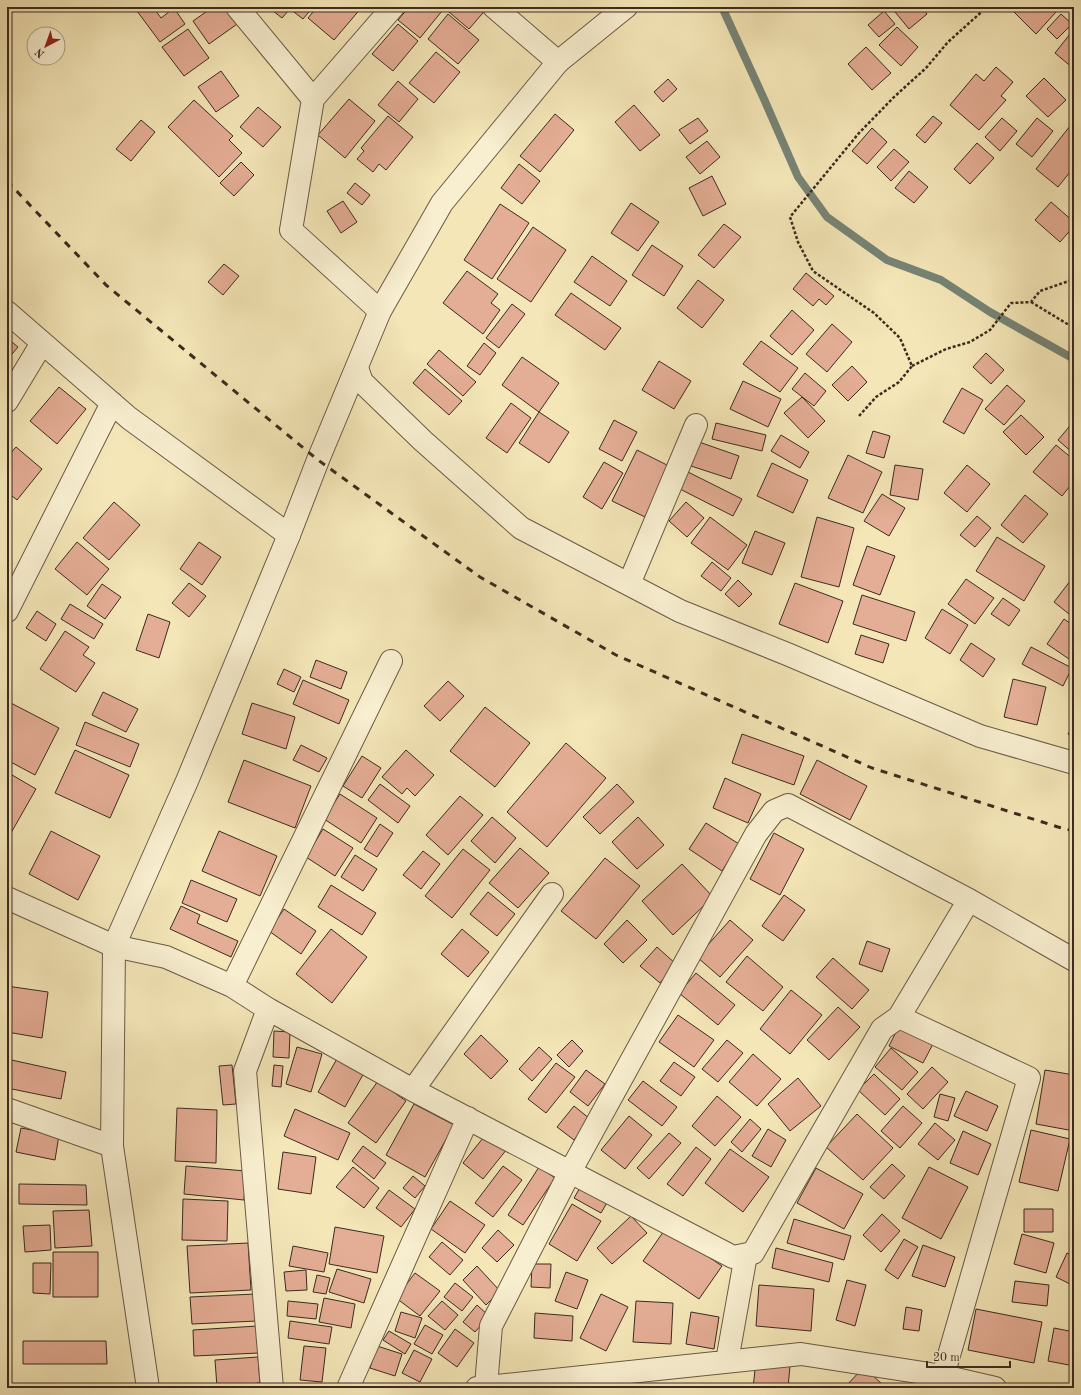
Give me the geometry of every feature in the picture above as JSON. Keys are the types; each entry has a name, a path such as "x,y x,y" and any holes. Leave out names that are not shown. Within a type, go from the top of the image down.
{"street":[{"path":"237,7 313,99"},
{"path":"380,311 291,230 313,99 393,7"},
{"path":"494,7 558,62"},
{"path":"148,1388 112,1146 114,946 187,781 380,311 442,203 558,62 626,7"},
{"path":"7,312 129,418 289,535"},
{"path":"7,400 42,343"},
{"path":"357,368 362,382 367,387 423,441 520,528 680,611 787,654 980,736 1074,763"},
{"path":"7,611 112,403"},
{"path":"629,584 696,425"},
{"path":"232,986 391,661"},
{"path":"995,1388 942,1382 802,1354 481,1387 491,1326 570,1172 756,834 774,811 788,805 969,900 1074,960"},
{"path":"413,1090 552,894"},
{"path":"7,898 114,946 166,957 232,986 268,1009 413,1090 734,1257 754,1253 882,1030 899,1017 969,900"},
{"path":"268,1009 245,1071 272,1388"},
{"path":"899,1017 1029,1078 942,1382"},
{"path":"7,1109 112,1146"},
{"path":"348,1388 468,1118"},
{"path":"727,1361 746,1255"}],"path":[{"path":"912,366 900,338 874,313 813,271 798,242 790,217 859,134 894,97 926,68 948,42 987,7"},
{"path":"1031,302 1040,291 1069,281"},
{"path":"859,416 876,397 899,382 912,366 946,349 970,342 990,330 1010,303 1031,302 1074,328"}],"building":[{"path":"134,7 153,7 161,18 174,8 185,24 160,42"},
{"path":"213,7 230,7 240,22 209,44 193,21"},
{"path":"268,7 313,7 303,19 290,9 282,18"},
{"path":"317,7 362,7 334,40 308,18"},
{"path":"409,7 437,7 442,11 420,38 398,20"},
{"path":"443,7 488,7 469,29"},
{"path":"891,7 922,7 927,14 909,29"},
{"path":"1009,7 1051,7 1056,12 1036,34"},
{"path":"884,11 895,24 879,37 868,25"},
{"path":"448,14 479,40 458,64 428,39"},
{"path":"1061,14 1072,24 1057,39 1047,29"},
{"path":"398,24 418,41 393,71 372,54"},
{"path":"897,27 918,47 901,66 879,45"},
{"path":"188,29 209,58 184,76 162,47"},
{"path":"1074,29 1074,69 1055,53"},
{"path":"866,47 891,73 872,90 848,64"},
{"path":"436,52 460,72 434,103 409,83"},
{"path":"996,67 1013,82 1001,96 1006,100 979,130 950,105 976,74 984,81"},
{"path":"221,71 239,96 216,112 198,87"},
{"path":"1044,78 1066,100 1048,117 1026,96"},
{"path":"668,79 677,89 663,102 654,92"},
{"path":"398,81 418,99 399,122 378,105"},
{"path":"349,99 375,121 345,158 318,135"},
{"path":"194,100 233,136 229,140 242,153 219,177 168,127"},
{"path":"634,105 660,135 640,151 615,122"},
{"path":"258,107 281,127 263,147 240,127"},
{"path":"555,114 574,130 540,172 520,156"},
{"path":"388,116 413,137 386,170 379,164 373,172 357,159 364,151 361,148"},
{"path":"933,116 942,123 925,143 916,135"},
{"path":"698,118 708,131 690,144 679,130"},
{"path":"1002,118 1017,131 1000,151 985,137"},
{"path":"1037,118 1053,131 1032,157 1016,144"},
{"path":"141,120 155,132 131,161 116,149"},
{"path":"1074,121 1074,167 1058,187 1036,169"},
{"path":"872,128 887,142 867,164 852,151"},
{"path":"707,141 720,157 700,174 686,157"},
{"path":"977,143 994,158 970,184 954,169"},
{"path":"894,149 909,162 891,181 877,167"},
{"path":"241,162 254,175 234,196 220,183"},
{"path":"519,164 540,181 522,204 501,188"},
{"path":"909,171 928,187 914,203 895,188"},
{"path":"712,176 726,204 703,216 689,188"},
{"path":"355,183 370,195 362,205 347,193"},
{"path":"343,201 357,222 341,233 327,211"},
{"path":"1051,202 1074,222 1074,226 1060,242 1035,220"},
{"path":"631,203 659,222 638,251 611,233"},
{"path":"500,204 529,223 492,279 464,260"},
{"path":"724,224 741,237 714,268 698,255"},
{"path":"533,227 566,250 531,302 497,279"},
{"path":"652,245 683,266 664,296 632,275"},
{"path":"592,256 627,281 610,306 574,282"},
{"path":"224,264 239,276 223,295 208,282"},
{"path":"467,271 498,294 491,303 500,310 483,334 443,303"},
{"path":"806,273 834,296 826,305 819,299 813,306 793,289"},
{"path":"698,280 724,300 702,328 677,308"},
{"path":"571,293 621,328 605,350 555,315"},
{"path":"512,304 525,314 499,348 486,338"},
{"path":"792,310 814,330 792,355 770,336"},
{"path":"832,324 852,342 827,372 806,354"},
{"path":"7,338 18,347 7,360"},
{"path":"761,341 798,368 780,392 743,364"},
{"path":"484,343 496,353 480,375 467,366"},
{"path":"439,350 476,382 463,396 427,364"},
{"path":"986,353 1004,370 991,384 973,367"},
{"path":"522,357 559,383 539,412 502,385"},
{"path":"659,361 691,381 674,409 642,390"},
{"path":"852,366 867,382 848,401 832,385"},
{"path":"425,369 462,401 449,415 413,383"},
{"path":"805,373 826,391 814,406 792,389"},
{"path":"743,381 781,399 768,427 730,409"},
{"path":"1007,385 1025,401 1004,425 985,409"},
{"path":"59,387 86,409 57,444 30,421"},
{"path":"962,388 983,400 964,434 943,422"},
{"path":"802,397 825,421 808,438 784,413"},
{"path":"511,403 531,418 507,453 486,438"},
{"path":"539,412 569,432 549,463 519,443"},
{"path":"1021,415 1044,437 1026,455 1003,432"},
{"path":"614,420 637,432 622,461 599,449"},
{"path":"1074,421 1074,454 1058,440"},
{"path":"716,423 766,435 762,451 712,439"},
{"path":"873,431 890,436 884,458 866,453"},
{"path":"781,435 809,452 800,468 771,451"},
{"path":"699,442 739,456 731,479 691,466"},
{"path":"1056,445 1074,460 1074,481 1062,496 1033,472"},
{"path":"16,447 42,469 17,500 7,492 7,457"},
{"path":"637,450 669,466 645,517 612,501"},
{"path":"848,455 882,472 863,513 828,498"},
{"path":"604,462 623,473 602,509 583,497"},
{"path":"772,463 808,480 793,513 757,496"},
{"path":"895,465 923,469 918,500 890,495"},
{"path":"967,465 990,484 967,512 944,493"},
{"path":"684,470 742,499 733,516 676,487"},
{"path":"882,494 905,508 889,536 864,521"},
{"path":"1025,495 1048,514 1023,543 1001,525"},
{"path":"114,502 140,525 109,560 83,538"},
{"path":"686,502 704,518 687,537 669,521"},
{"path":"977,516 991,528 975,547 960,535"},
{"path":"710,517 747,545 728,570 691,543"},
{"path":"817,517 854,528 839,587 801,577"},
{"path":"755,531 785,543 772,575 742,563"},
{"path":"997,537 1045,566 1024,601 976,571"},
{"path":"77,542 109,569 87,595 55,569"},
{"path":"199,542 221,557 202,585 180,569"},
{"path":"867,546 895,556 880,595 853,585"},
{"path":"712,562 731,578 721,591 701,576"},
{"path":"1074,576 1074,618 1054,602"},
{"path":"966,579 994,598 975,624 948,604"},
{"path":"738,580 752,594 739,607 725,594"},
{"path":"189,583 206,596 189,617 172,603"},
{"path":"795,583 843,601 828,643 779,624"},
{"path":"102,584 121,597 105,619 87,606"},
{"path":"862,595 915,612 906,641 853,624"},
{"path":"1003,598 1020,610 1009,626 991,614"},
{"path":"70,604 103,624 94,639 61,619"},
{"path":"942,609 968,625 950,654 925,638"},
{"path":"37,611 56,624 46,641 26,628"},
{"path":"148,614 170,622 159,658 136,650"},
{"path":"1064,619 1074,626 1074,652 1069,659 1047,644"},
{"path":"65,631 89,647 83,655 95,663 76,692 40,669"},
{"path":"861,635 889,644 883,663 855,654"},
{"path":"971,643 995,659 983,677 960,660"},
{"path":"1031,647 1072,668 1063,686 1022,664"},
{"path":"316,660 347,672 341,689 310,677"},
{"path":"284,669 301,677 294,692 277,684"},
{"path":"1013,679 1046,687 1037,725 1004,717"},
{"path":"303,680 349,700 339,724 293,704"},
{"path":"448,681 464,696 440,721 424,706"},
{"path":"103,692 138,709 126,732 92,715"},
{"path":"7,701 59,728 35,775 7,760"},
{"path":"252,703 295,717 286,749 242,734"},
{"path":"485,707 530,743 495,787 450,751"},
{"path":"85,722 139,744 130,767 76,745"},
{"path":"1074,724 1074,738 1068,734"},
{"path":"742,734 804,756 794,785 732,763"},
{"path":"566,743 606,778 547,847 507,812"},
{"path":"301,745 327,758 319,772 293,760"},
{"path":"75,750 129,775 110,818 55,793"},
{"path":"406,750 434,775 415,796 407,788 402,794 382,777"},
{"path":"362,756 381,768 362,798 343,786"},
{"path":"244,760 311,786 295,828 228,802"},
{"path":"817,760 867,786 850,820 800,794"},
{"path":"7,772 36,789 7,840"},
{"path":"725,778 761,794 748,823 713,808"},
{"path":"380,784 410,806 398,823 368,800"},
{"path":"617,784 634,802 600,834 583,817"},
{"path":"340,794 377,818 361,843 324,819"},
{"path":"460,796 483,815 448,855 426,835"},
{"path":"492,817 516,838 495,863 471,841"},
{"path":"638,817 664,845 637,869 612,842"},
{"path":"706,823 739,844 722,871 689,849"},
{"path":"380,824 393,833 377,857 364,849"},
{"path":"323,829 353,848 335,876 306,857"},
{"path":"51,831 100,856 78,900 29,874"},
{"path":"219,831 277,856 260,896 202,871"},
{"path":"774,833 804,849 780,895 750,879"},
{"path":"520,848 549,873 518,908 489,883"},
{"path":"463,849 490,870 452,918 425,896"},
{"path":"423,851 440,864 421,889 403,875"},
{"path":"355,855 377,869 363,891 341,877"},
{"path":"605,858 640,886 596,939 561,911"},
{"path":"682,864 713,897 673,935 642,901"},
{"path":"191,880 237,899 227,922 182,903"},
{"path":"331,885 376,913 362,935 318,907"},
{"path":"488,892 515,914 497,936 470,914"},
{"path":"784,895 805,910 783,941 762,926"},
{"path":"181,906 200,915 197,923 238,941 231,957 170,929"},
{"path":"284,909 316,931 301,954 269,931"},
{"path":"627,920 647,940 623,963 604,944"},
{"path":"730,920 753,940 720,977 697,957"},
{"path":"331,929 367,957 332,1003 296,974"},
{"path":"462,929 489,952 468,977 441,954"},
{"path":"867,941 890,949 882,972 859,964"},
{"path":"657,947 676,964 660,983 640,966"},
{"path":"747,956 783,987 763,1011 726,982"},
{"path":"833,958 869,990 852,1009 816,977"},
{"path":"696,973 735,1005 718,1025 679,993"},
{"path":"7,986 48,992 42,1038 7,1032"},
{"path":"791,990 822,1015 790,1054 760,1029"},
{"path":"838,1007 860,1027 829,1060 807,1040"},
{"path":"678,1015 714,1040 694,1067 659,1042"},
{"path":"900,1024 934,1042 923,1063 889,1046"},
{"path":"274,1031 290,1032 289,1058 273,1057"},
{"path":"481,1035 508,1061 491,1079 464,1054"},
{"path":"572,1040 583,1051 569,1067 557,1055"},
{"path":"727,1040 743,1053 718,1082 702,1069"},
{"path":"297,1047 322,1054 311,1092 286,1084"},
{"path":"539,1047 552,1059 532,1081 519,1069"},
{"path":"891,1048 918,1072 902,1090 875,1067"},
{"path":"753,1054 781,1079 757,1106 729,1082"},
{"path":"338,1057 365,1071 345,1107 318,1092"},
{"path":"7,1059 66,1072 61,1099 7,1088"},
{"path":"674,1062 695,1077 681,1096 660,1081"},
{"path":"556,1063 575,1077 546,1113 528,1099"},
{"path":"232,1065 236,1104 223,1105 219,1066"},
{"path":"274,1065 283,1066 281,1087 272,1086"},
{"path":"932,1067 948,1082 923,1109 907,1094"},
{"path":"586,1070 605,1084 588,1106 570,1092"},
{"path":"1045,1070 1074,1075 1074,1131 1036,1124"},
{"path":"874,1074 900,1099 885,1115 858,1090"},
{"path":"798,1078 821,1106 790,1131 768,1104"},
{"path":"378,1081 406,1101 376,1143 348,1123"},
{"path":"643,1081 677,1107 662,1126 628,1100"},
{"path":"966,1091 998,1106 987,1131 954,1116"},
{"path":"940,1094 955,1098 948,1121 934,1117"},
{"path":"717,1096 741,1117 715,1146 692,1126"},
{"path":"414,1104 454,1125 425,1177 386,1155"},
{"path":"574,1106 590,1119 574,1140 557,1127"},
{"path":"903,1106 922,1123 900,1148 881,1131"},
{"path":"177,1108 217,1110 216,1163 175,1161"},
{"path":"295,1109 350,1133 338,1160 284,1136"},
{"path":"857,1114 893,1148 863,1180 826,1147"},
{"path":"629,1116 652,1135 625,1169 601,1150"},
{"path":"750,1119 761,1129 742,1152 731,1142"},
{"path":"935,1123 955,1140 938,1160 918,1144"},
{"path":"21,1128 59,1135 55,1160 16,1152"},
{"path":"768,1129 786,1140 771,1167 752,1156"},
{"path":"1031,1130 1070,1139 1058,1191 1019,1182"},
{"path":"963,1131 991,1144 978,1175 950,1163"},
{"path":"487,1133 507,1149 483,1179 463,1163"},
{"path":"669,1133 681,1143 649,1179 637,1168"},
{"path":"363,1146 386,1163 374,1179 352,1161"},
{"path":"696,1147 711,1159 683,1196 667,1184"},
{"path":"730,1149 769,1177 743,1212 705,1183"},
{"path":"283,1152 316,1157 311,1194 278,1189"},
{"path":"892,1164 905,1176 884,1199 870,1187"},
{"path":"186,1166 246,1171 244,1200 184,1194"},
{"path":"503,1166 522,1180 493,1217 475,1203"},
{"path":"353,1167 379,1188 364,1208 336,1187"},
{"path":"539,1167 555,1178 523,1225 508,1215"},
{"path":"929,1167 968,1187 941,1239 902,1218"},
{"path":"816,1168 863,1194 844,1229 797,1203"},
{"path":"413,1176 425,1186 415,1198 403,1188"},
{"path":"19,1184 86,1185 87,1205 19,1204"},
{"path":"581,1186 608,1201 601,1213 574,1198"},
{"path":"389,1190 415,1209 401,1227 376,1208"},
{"path":"183,1199 228,1201 227,1241 182,1240"},
{"path":"450,1201 485,1225 465,1253 431,1229"},
{"path":"572,1204 601,1221 577,1261 549,1244"},
{"path":"1024,1209 1053,1209 1053,1232 1024,1232"},
{"path":"89,1210 92,1246 55,1248 53,1211"},
{"path":"882,1214 900,1231 881,1252 863,1235"},
{"path":"631,1216 647,1233 612,1264 597,1248"},
{"path":"794,1219 851,1236 844,1260 787,1243"},
{"path":"50,1225 51,1250 25,1252 23,1226"},
{"path":"335,1227 384,1236 377,1273 329,1264"},
{"path":"666,1228 722,1266 699,1299 643,1261"},
{"path":"498,1230 514,1245 497,1262 482,1248"},
{"path":"1022,1234 1054,1243 1046,1273 1014,1264"},
{"path":"904,1239 918,1247 898,1279 885,1270"},
{"path":"442,1242 463,1260 450,1275 429,1257"},
{"path":"248,1243 251,1290 190,1293 187,1246"},
{"path":"923,1245 955,1257 945,1287 912,1276"},
{"path":"293,1246 328,1253 324,1272 289,1266"},
{"path":"776,1248 833,1263 829,1282 772,1268"},
{"path":"53,1252 98,1252 98,1297 53,1297"},
{"path":"1067,1253 1074,1256 1074,1281 1072,1285 1056,1277"},
{"path":"33,1263 51,1263 50,1294 33,1293"},
{"path":"532,1264 551,1264 550,1288 531,1287"},
{"path":"477,1266 500,1291 486,1305 463,1280"},
{"path":"337,1269 371,1279 364,1303 329,1292"},
{"path":"306,1270 307,1290 286,1291 284,1272"},
{"path":"566,1272 588,1280 577,1309 555,1301"},
{"path":"415,1273 440,1291 420,1316 396,1298"},
{"path":"317,1275 330,1278 326,1294 313,1292"},
{"path":"847,1280 866,1285 855,1326 836,1320"},
{"path":"1015,1281 1049,1285 1047,1306 1012,1302"},
{"path":"455,1283 473,1297 462,1311 444,1297"},
{"path":"759,1285 814,1289 811,1331 756,1326"},
{"path":"256,1294 257,1321 192,1324 190,1297"},
{"path":"601,1294 628,1307 606,1351 580,1338"},
{"path":"324,1298 355,1304 351,1328 319,1322"},
{"path":"288,1301 318,1304 316,1319 287,1316"},
{"path":"442,1301 458,1315 445,1330 428,1316"},
{"path":"636,1301 673,1303 671,1344 633,1342"},
{"path":"477,1305 489,1316 475,1332 463,1322"},
{"path":"906,1307 922,1310 919,1331 903,1329"},
{"path":"976,1309 1042,1322 1034,1363 968,1350"},
{"path":"401,1312 422,1318 415,1338 395,1331"},
{"path":"691,1312 719,1317 714,1349 686,1344"},
{"path":"535,1313 573,1316 572,1341 534,1338"},
{"path":"290,1321 332,1327 329,1344 288,1338"},
{"path":"425,1325 443,1335 432,1354 414,1344"},
{"path":"258,1326 259,1353 194,1356 193,1330"},
{"path":"1054,1328 1074,1332 1074,1366 1048,1361"},
{"path":"455,1329 474,1343 457,1367 438,1353"},
{"path":"389,1331 411,1344 405,1354 383,1340"},
{"path":"23,1341 106,1341 107,1364 23,1364"},
{"path":"304,1346 326,1348 322,1382 300,1380"},
{"path":"377,1346 402,1354 395,1376 370,1368"},
{"path":"414,1350 432,1359 420,1382 402,1373"},
{"path":"258,1357 260,1383 217,1387 215,1360"},
{"path":"756,1361 790,1366 788,1388 753,1388"},
{"path":"864,1367 886,1388 844,1388"}],"waterway":[{"path":"722,7 798,177 827,217 887,260 941,280 990,312 1074,359"}],"railway":[{"path":"7,181 106,285 318,460 480,577 616,655 872,768 1074,831"}]}
